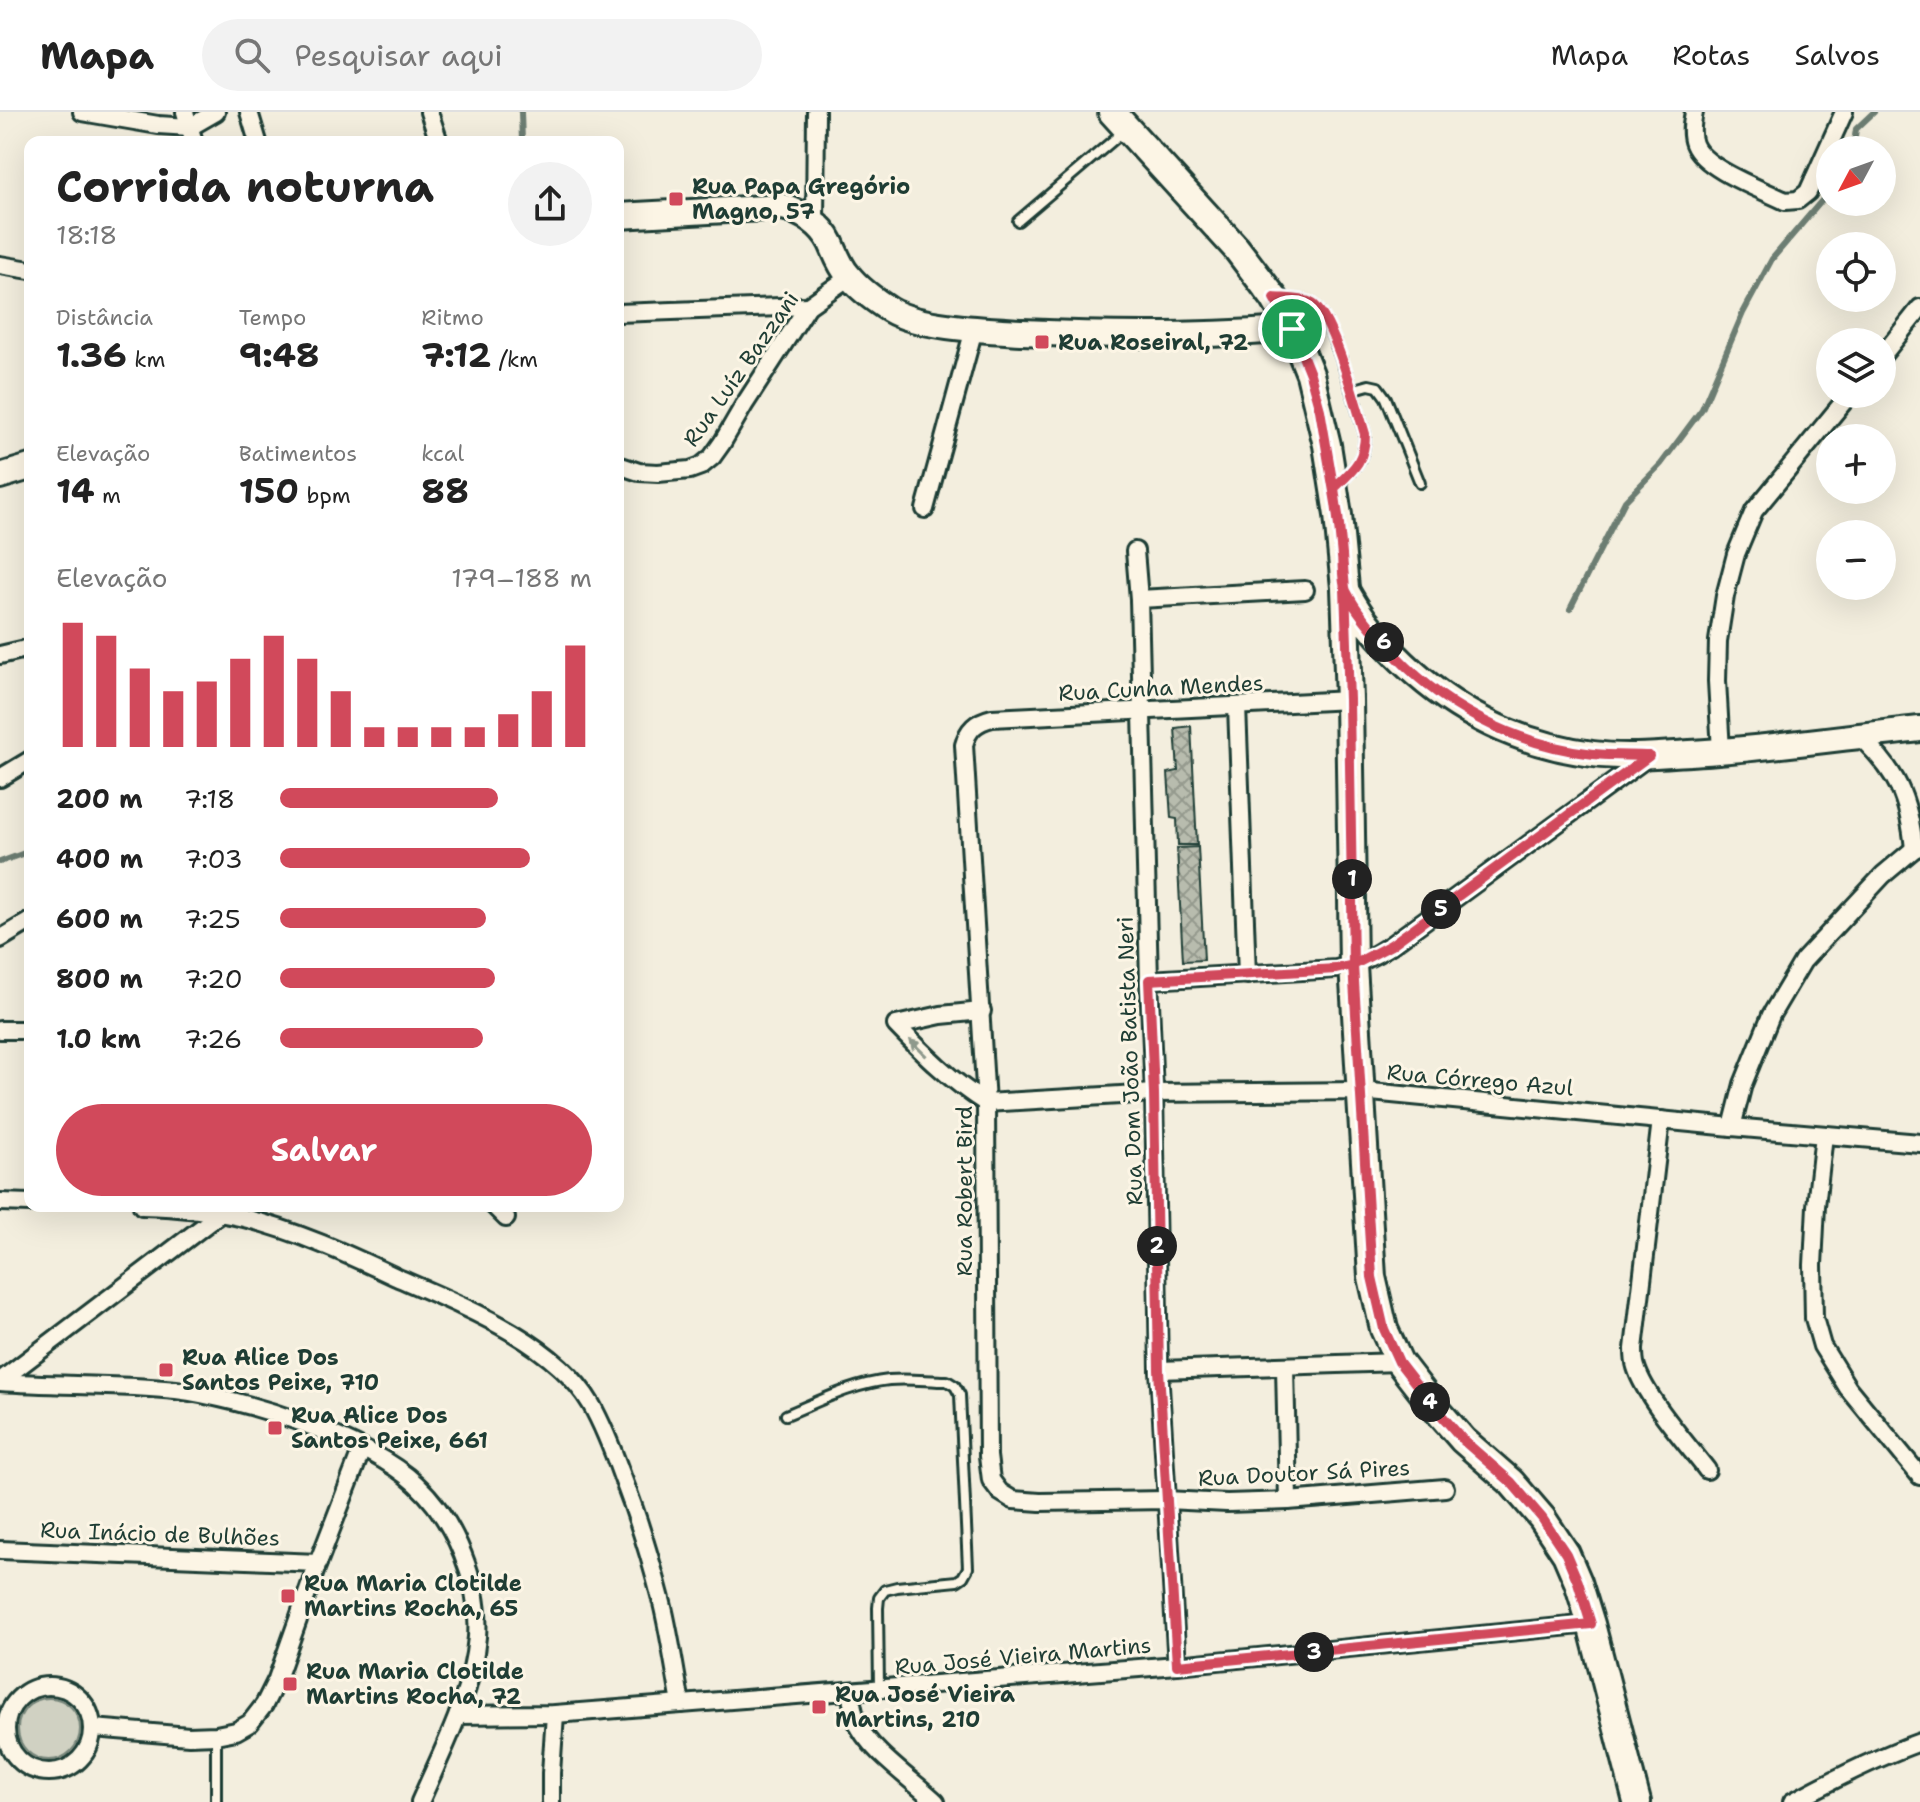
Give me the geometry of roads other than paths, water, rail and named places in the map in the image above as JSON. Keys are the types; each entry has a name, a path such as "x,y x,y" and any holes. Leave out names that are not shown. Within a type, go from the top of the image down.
{"main road":[{"path":"1120,120 1236,248 1274,298 1292,329 1310,374 1334,488 1345,588 1353,965 1372,1277 1384,1329 1399,1362 1463,1440 1511,1482 1542,1518 1566,1554 1591,1624 1637,1802"}],"street":[{"path":"82,112 158,125 190,127 216,112"},
{"path":"249,112 256,136"},
{"path":"429,112 437,136"},
{"path":"815,222 816,112"},
{"path":"1694,112 1693,141 1700,155 1715,167 1785,201 1798,200 1808,192 1844,112"},
{"path":"624,216 784,207 801,213 815,222 830,240 849,277 894,312 918,320 974,329 1053,333 1186,336 1292,329"},
{"path":"0,265 24,269"},
{"name":"Rua Luíz Bazzani","path":"624,467 658,473 690,470 712,457 808,306 849,277"},
{"path":"624,313 808,306"},
{"path":"1896,338 1920,308"},
{"path":"925,509 974,329"},
{"path":"1721,751 1718,641 1736,554 1754,511 1839,408"},
{"path":"0,476 24,469"},
{"name":"Rua Dom João Batista Neri","path":"1135,551 1154,1093 1159,1370 1177,1665"},
{"path":"1345,588 1366,622 1387,647 1430,687 1465,711 1506,732 1551,745 1594,754 1649,756 1920,729"},
{"path":"1139,599 1305,590"},
{"path":"1346,637 1363,635 1387,647"},
{"path":"0,655 24,649"},
{"name":"Rua Cunha Mendes","path":"977,724 992,718 1349,700"},
{"path":"1237,706 1247,975"},
{"name":"Rua Robert Bird","path":"977,724 971,728 964,745 986,1103 987,1441 991,1480 1000,1492 1013,1500 1166,1500"},
{"path":"1732,1127 1743,1084 1771,1015 1803,961 1883,875 1917,848 1905,798 1899,786 1878,753 1859,736"},
{"path":"1149,980 1336,969 1353,965 1391,945 1649,756"},
{"path":"0,778 24,764"},
{"path":"0,939 24,925"},
{"path":"982,1011 941,1015 896,1025 941,1070 986,1103"},
{"path":"0,1030 24,1030"},
{"name":"Rua Córrego Azul","path":"986,1103 1154,1093 1361,1091 1920,1143"},
{"path":"1661,1120 1634,1364 1654,1400 1707,1470"},
{"path":"1824,1135 1816,1206 1814,1318 1822,1346 1848,1388 1920,1476"},
{"path":"0,1202 24,1203"},
{"path":"214,1212 244,1218 313,1240 453,1302 522,1339 545,1354 569,1376 590,1402 632,1501 662,1603 681,1704"},
{"path":"0,1382 221,1213"},
{"path":"1159,1370 1399,1362"},
{"path":"1285,1367 1288,1501"},
{"path":"0,1382 176,1390 224,1398 319,1430 362,1449 415,1482 437,1505 460,1545 475,1596 477,1635 471,1675 458,1715 420,1802"},
{"path":"93,1728 189,1736 236,1731 250,1723 264,1705 282,1667 362,1449"},
{"name":"Rua Doutor Sá Pires","path":"1166,1500 1227,1503 1288,1501 1445,1488"},
{"name":"Rua Inácio de Bulhões","path":"0,1550 318,1563"},
{"name":"Rua José Vieira Martins","path":"458,1715 555,1714 879,1689 1177,1665 1591,1624"},
{"path":"42,1687 60,1687 77,1696 88,1710 93,1728 89,1746 80,1761 65,1770 47,1773 30,1768 16,1757 3,1724 12,1707 25,1693 42,1687"},
{"path":"850,1691 856,1721 864,1734 936,1802"},
{"path":"551,1802 555,1714"},
{"path":"1792,1802 1871,1761 1920,1742"}],"lane":[{"path":"1018,221 1120,120"},
{"path":"1274,298 1310,303 1320,311 1330,330 1365,434 1365,450 1356,467 1334,488"},
{"path":"1351,390 1369,385 1378,387 1386,398 1420,483"},
{"path":"786,1415 864,1384 892,1380 947,1381 955,1386 960,1395 968,1568 957,1581 897,1587 885,1590 879,1598 879,1689"},
{"path":"216,1735 216,1802"}],"waterway":[{"path":"521,112 522,136"},
{"path":"1855,136 1856,129 1874,112"},
{"path":"1570,609 1625,501 1661,464 1702,409 1743,313 1772,259 1816,207"},
{"path":"0,862 24,853"}],"place":[{"name":"Rua Papa Gregório Magno, 57","path":"676,199"},
{"name":"Rua Roseiral, 72","path":"1042,342"},
{"name":"Rua Alice Dos Santos Peixe, 710","path":"166,1370"},
{"name":"Rua Alice Dos Santos Peixe, 661","path":"275,1428"},
{"name":"Rua Maria Clotilde Martins Rocha, 65","path":"288,1596"},
{"name":"Rua Maria Clotilde Martins Rocha, 72","path":"290,1684"},
{"name":"Rua José Vieira Martins, 210","path":"819,1707"}]}
